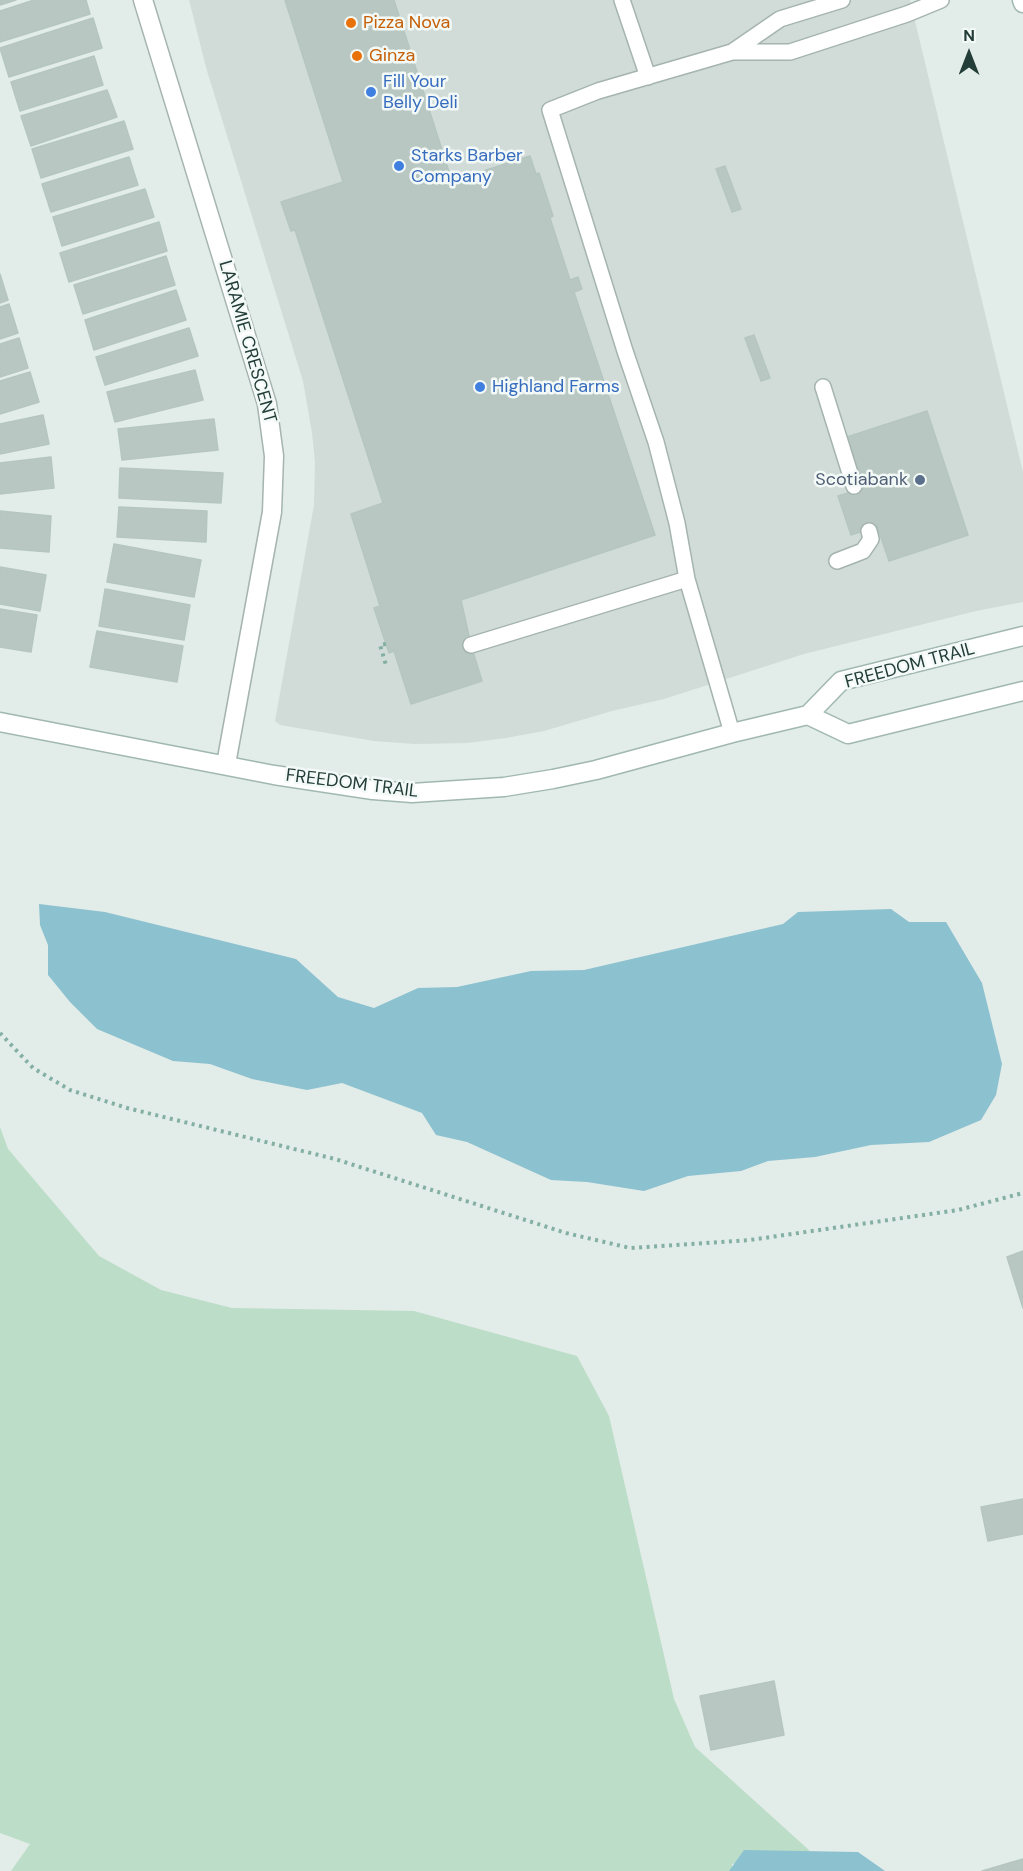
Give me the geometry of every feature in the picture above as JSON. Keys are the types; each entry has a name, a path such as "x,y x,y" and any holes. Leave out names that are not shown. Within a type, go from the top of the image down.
{"street":[{"name":"LARAMIE CRESCENT","path":"143,0 267,404 272,432 274,483 272,512 226,764"},
{"name":"FREEDOM TRAIL","path":"0,722 274,775 373,790 412,793 461,791 553,779 808,715 841,681 1023,636"},
{"path":"808,715 848,734 1023,691"}],"lane":[{"path":"622,0 648,77"},
{"path":"732,52 780,19 842,0"},
{"path":"732,733 687,579 677,524 656,442 624,351 550,110 598,91 732,52 790,52 907,14 941,0"},
{"path":"823,387 854,486"},
{"path":"837,561 862,551 871,539 869,531"},
{"path":"471,645 687,579"}],"path":[{"path":"386,644 380,645 386,665"},
{"path":"0,1033 33,1068 70,1090 128,1108 335,1159 566,1233 630,1248 750,1240 958,1210 1023,1193"}],"shaded area":[{"path":"189,0 910,0 1023,472 1023,602 976,611 804,654 664,699 612,711 544,731 506,738 467,743 415,744 374,741 280,725 275,721 314,505 315,462 312,433 303,381 207,71"}],"green space":[{"path":"0,1127 8,1149 99,1256 161,1290 232,1308 414,1311 577,1356 609,1416 674,1699 695,1747 810,1851 732,1864 732,1871 11,1871 30,1844 0,1833"}],"water":[{"path":"39,904 105,912 296,959 338,997 374,1008 418,988 457,987 531,971 584,970 783,924 798,912 891,909 909,922 946,922 982,983 1002,1064 996,1095 981,1120 929,1142 871,1145 815,1157 768,1161 741,1171 688,1176 644,1191 587,1182 551,1180 467,1142 436,1135 422,1113 342,1083 307,1090 252,1079 210,1064 173,1061 97,1029 70,1002 48,975 48,945 40,925"},
{"path":"744,1850 858,1852 885,1871 729,1871"}],"building":[{"path":"0,0 16,0 0,5"},
{"path":"34,0 86,0 90,14 0,42 0,11"},
{"path":"285,0 394,0 452,181 530,156 536,174 539,173 553,216 550,218 570,280 578,277 582,289 574,292 655,535 461,600 482,681 411,704 394,651 389,653 374,608 380,606 351,514 383,503 295,230 291,231 281,202 343,182"},
{"path":"93,18 102,48 9,77 0,48"},
{"path":"94,56 103,85 20,111 11,82"},
{"path":"107,90 117,117 31,146 21,116"},
{"path":"124,121 133,149 41,178 32,149"},
{"path":"129,157 138,185 51,212 42,184"},
{"path":"725,166 741,209 732,212 716,169"},
{"path":"145,189 154,217 62,246 53,217"},
{"path":"159,222 167,251 69,282 60,253"},
{"path":"166,256 175,285 83,314 74,285"},
{"path":"0,274 8,300 0,303"},
{"path":"176,290 186,320 94,350 85,320"},
{"path":"9,304 18,333 0,339 0,307"},
{"path":"189,328 198,356 105,385 96,357"},
{"path":"754,335 770,378 761,381 745,338"},
{"path":"19,338 28,368 0,377 0,344"},
{"path":"195,370 203,400 115,422 107,392"},
{"path":"30,372 39,402 0,414 0,381"},
{"path":"927,411 968,535 889,561 877,526 851,535 838,496 864,488 847,437"},
{"path":"43,415 49,444 0,454 0,424"},
{"path":"214,419 218,450 122,460 118,429"},
{"path":"51,457 54,488 0,494 0,463"},
{"path":"120,468 223,473 221,503 119,498"},
{"path":"119,507 207,511 206,542 117,537"},
{"path":"0,511 51,516 49,552 0,548"},
{"path":"114,544 201,560 194,597 107,582"},
{"path":"0,567 46,575 40,611 0,604"},
{"path":"105,589 190,605 184,640 99,626"},
{"path":"0,609 37,615 31,652 0,647"},
{"path":"97,631 183,646 177,682 90,667"},
{"path":"1023,1251 1023,1308 1007,1257"},
{"path":"1023,1499 1023,1534 988,1541 981,1507"},
{"path":"774,1681 784,1735 711,1750 700,1696"},
{"path":"1023,1859 1023,1871 982,1871"}],"place":[{"name":"Pizza Nova","path":"351,23"},
{"name":"Ginza","path":"357,56"},
{"name":"Fill Your Belly Deli","path":"371,92"},
{"name":"Starks Barber Company","path":"399,166"},
{"name":"Highland Farms","path":"480,387"},
{"name":"Scotiabank","path":"920,480"}]}
